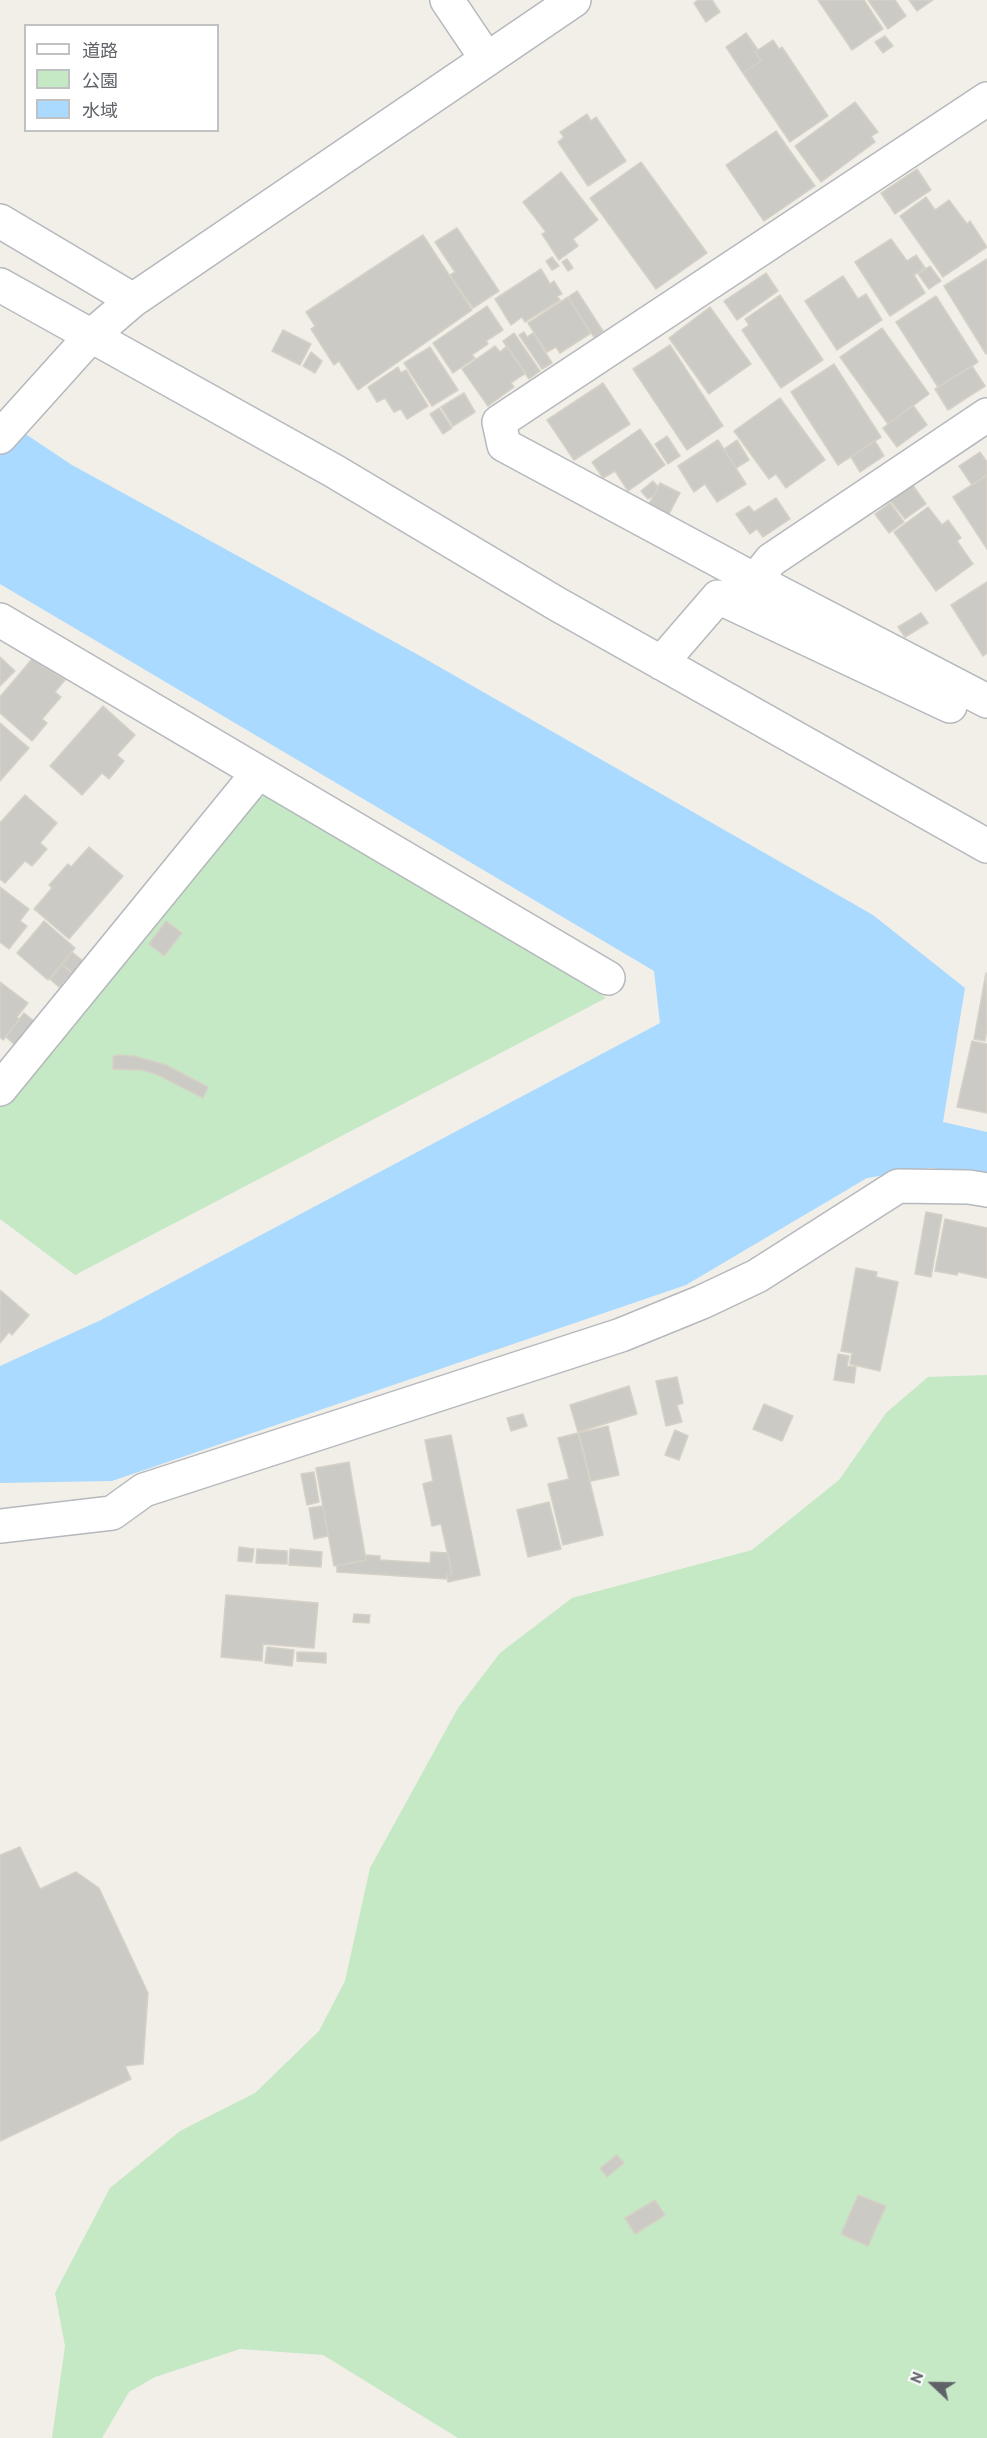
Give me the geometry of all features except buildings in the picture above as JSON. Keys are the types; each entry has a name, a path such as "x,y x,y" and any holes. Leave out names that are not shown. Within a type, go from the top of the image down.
{"street":[{"path":"447,0 486,58"},
{"path":"0,437 51,377 90,337 133,300 574,0"},
{"path":"987,99 499,422 504,445 987,701"},
{"path":"0,221 133,300"},
{"path":"0,285 334,471 661,663 987,846"},
{"path":"755,580 771,560 987,415"},
{"path":"661,663 718,597 987,723"},
{"path":"0,620 608,978"},
{"path":"0,1089 258,773"},
{"path":"0,1526 112,1513 144,1490 621,1335 702,1302 757,1276 898,1186 969,1187 987,1190"}],"green space":[{"path":"267,794 282,800 606,998 75,1275 0,1219 0,1107 248,805"},
{"path":"987,1375 987,2438 458,2438 323,2355 240,2349 155,2377 129,2392 102,2438 52,2438 65,2346 55,2293 110,2188 180,2131 255,2093 319,2031 345,1981 370,1868 458,1708 500,1653 572,1598 752,1550 839,1480 886,1413 928,1377"}],"water":[{"path":"0,417 72,465 422,657 873,915 965,988 943,1122 987,1132 987,1175 930,1168 867,1178 686,1285 112,1481 0,1483 0,1366 101,1320 660,1023 654,971 0,584"}]}
